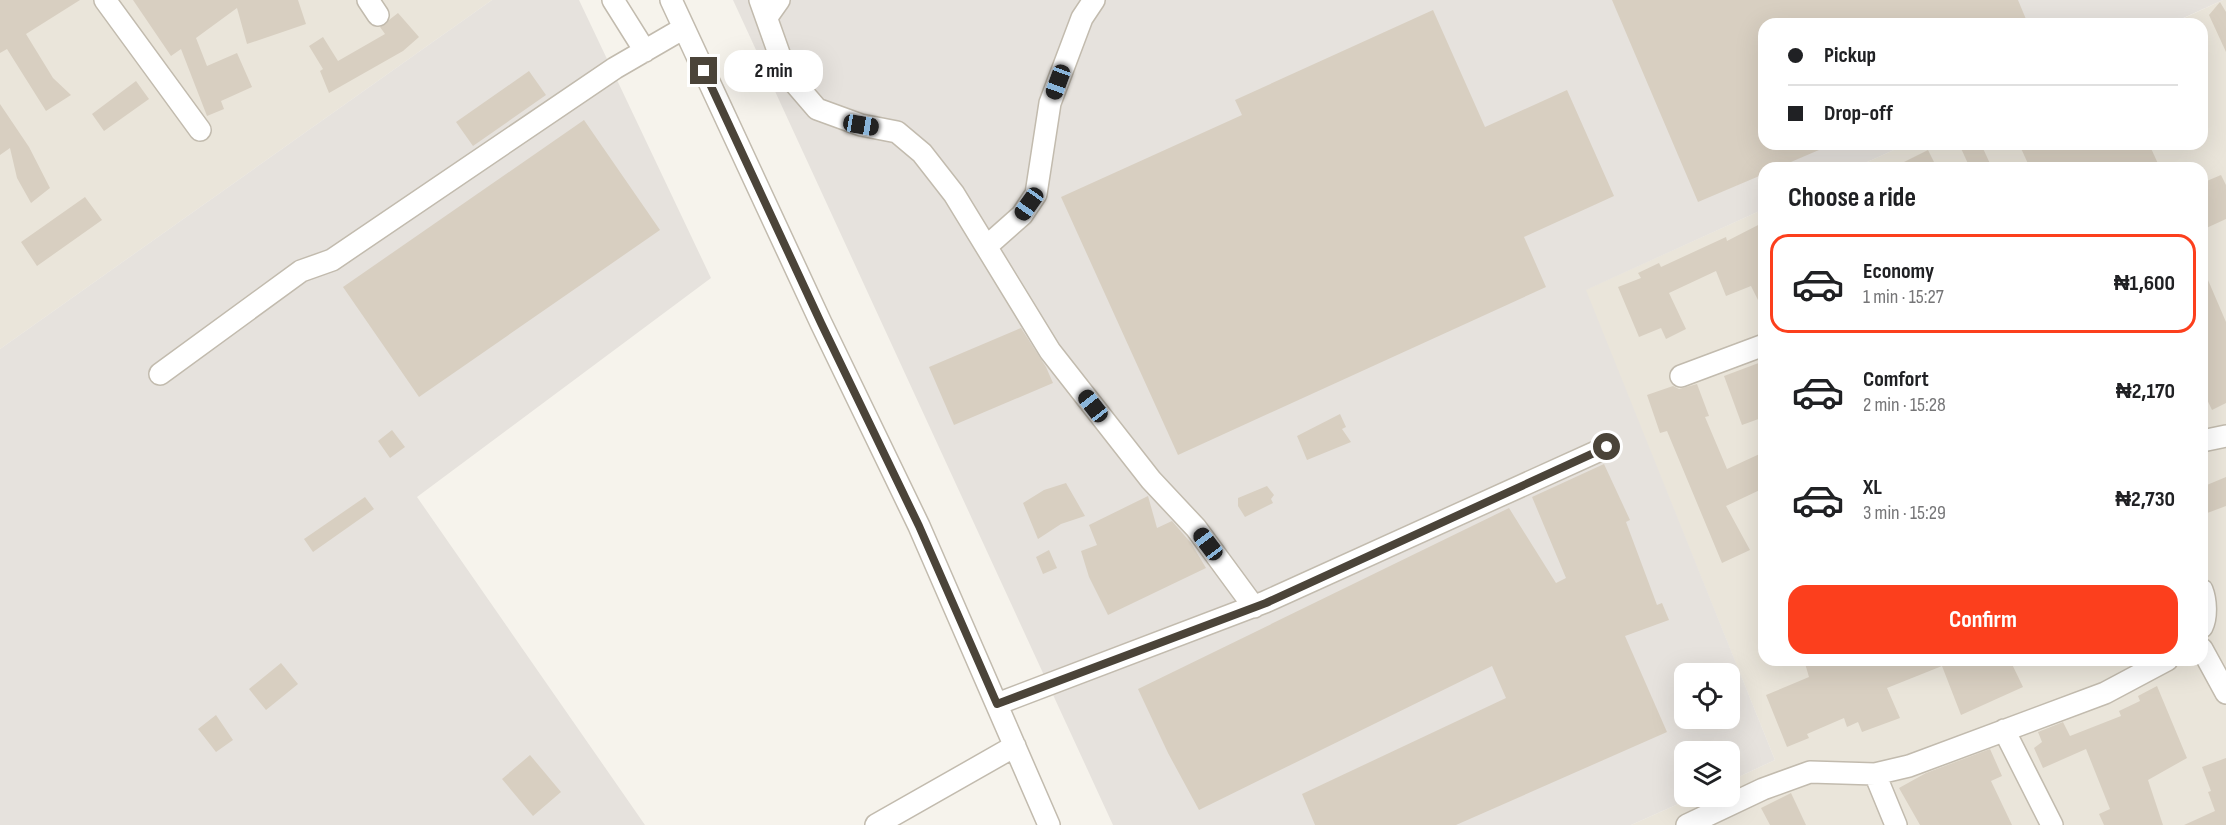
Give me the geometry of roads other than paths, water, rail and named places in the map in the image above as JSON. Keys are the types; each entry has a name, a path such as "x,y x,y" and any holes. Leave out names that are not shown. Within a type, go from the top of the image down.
{"street":[{"path":"105,0 200,130"},
{"path":"613,0 645,51"},
{"path":"671,0 821,323 919,526 1049,825"},
{"path":"987,246 1022,214 1036,194 1050,103 1082,18 1094,0"},
{"path":"768,6 786,73 817,109 861,125 897,132 922,153 954,194 1050,351 1151,480 1196,528 1254,607"},
{"path":"160,374 302,271 332,260 615,68 684,28"},
{"path":"1681,376 1758,347"},
{"path":"2208,440 2226,436"},
{"path":"997,704 1254,607 1607,447"},
{"path":"2208,660 2226,693"},
{"path":"1688,825 1762,789 1810,772 1875,774 1909,766 2105,693 2156,666"},
{"path":"2004,730 2052,825"},
{"path":"876,825 1015,746"},
{"path":"1875,774 1896,825"}]}
